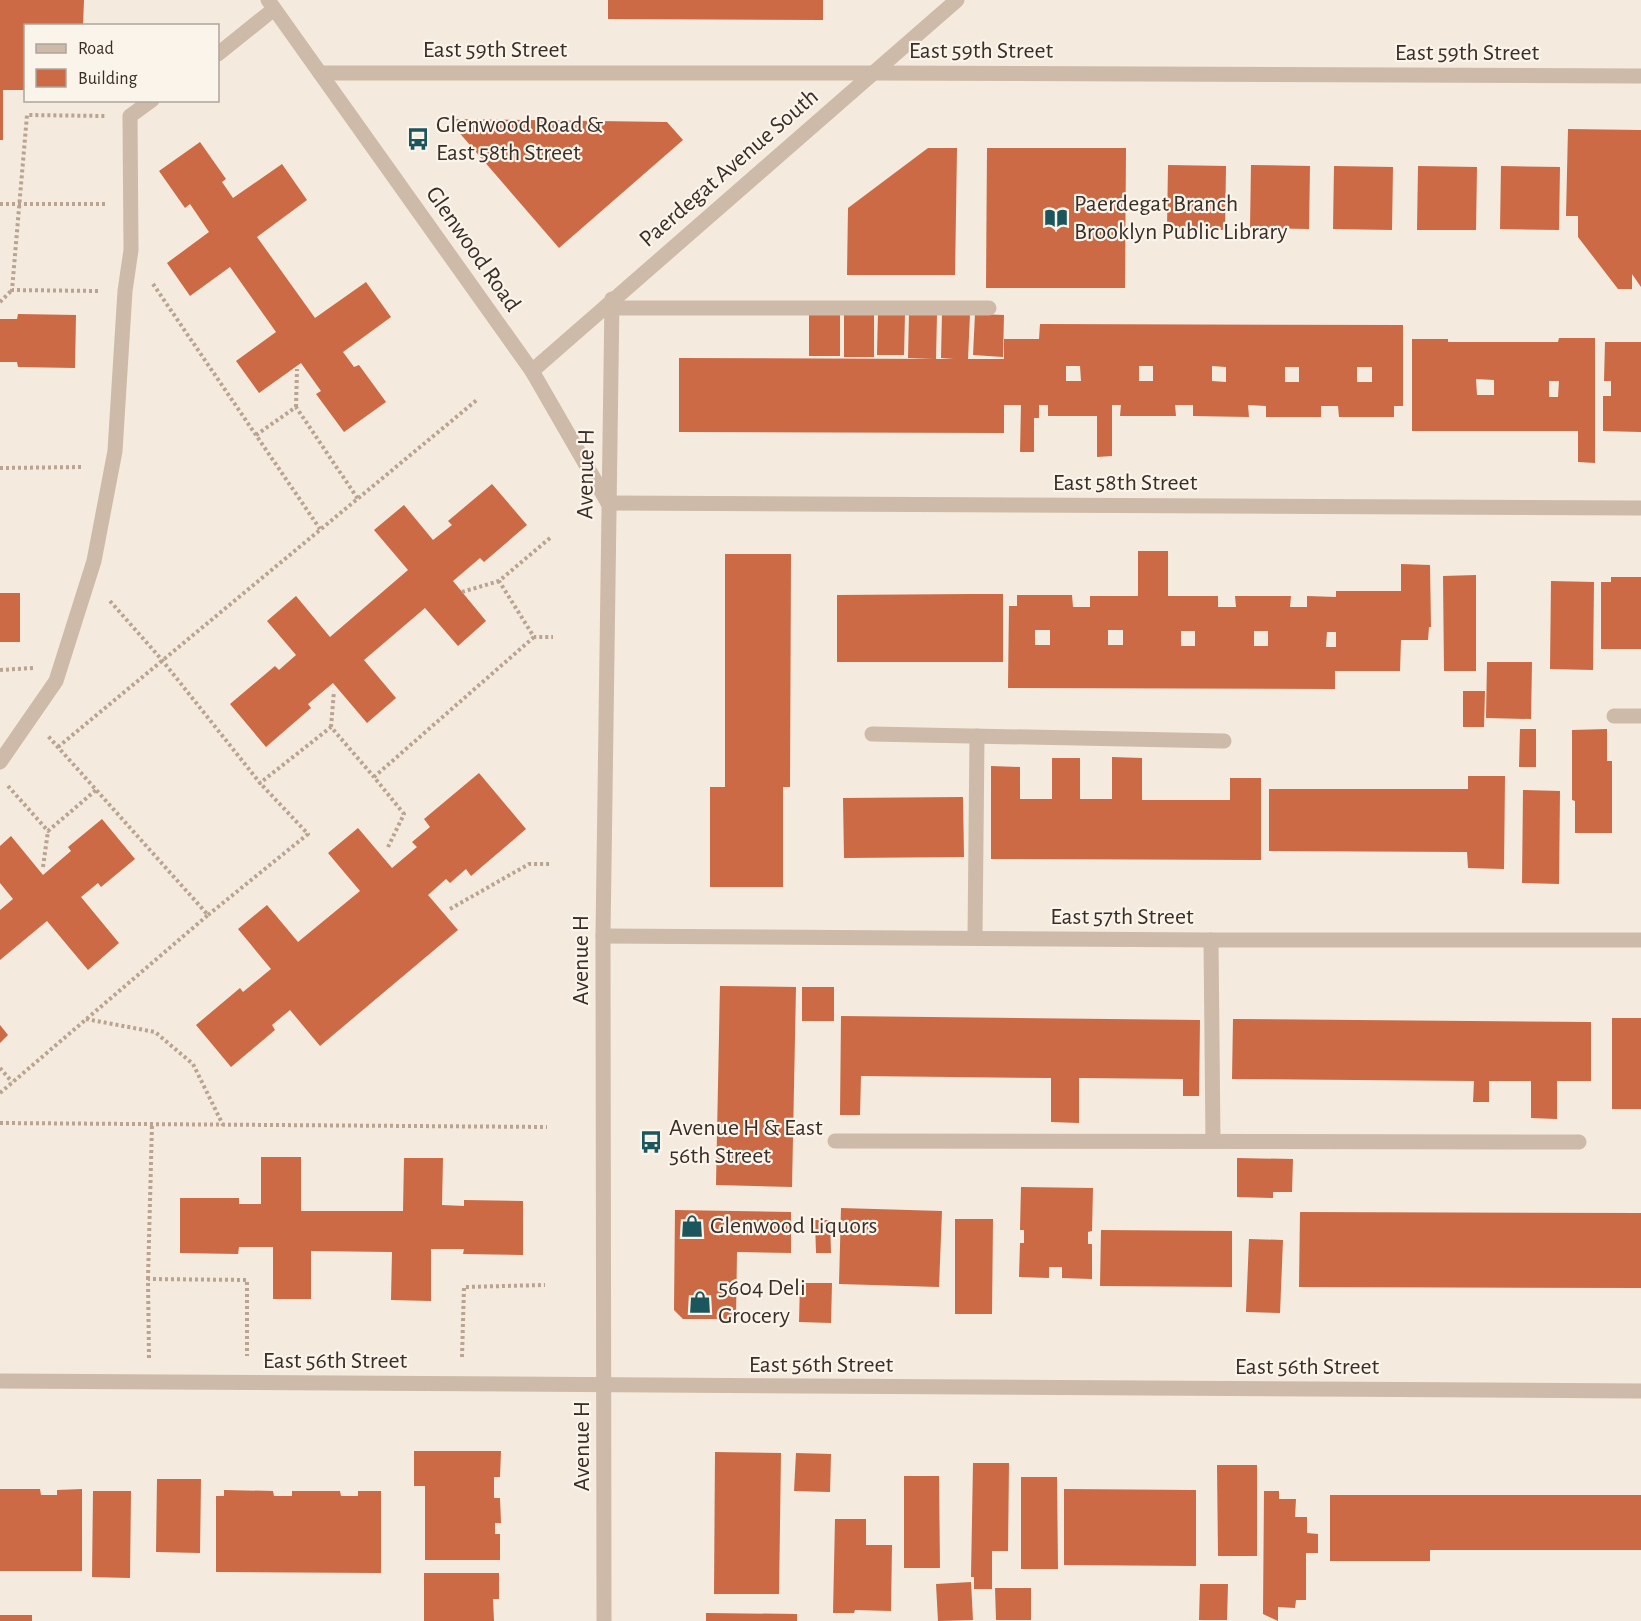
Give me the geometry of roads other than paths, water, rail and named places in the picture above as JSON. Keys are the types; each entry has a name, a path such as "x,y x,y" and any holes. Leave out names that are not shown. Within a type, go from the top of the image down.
{"street":[{"name":"Paerdegat Avenue South","path":"532,371 612,304 957,0"},
{"path":"219,53 271,4"},
{"name":"Glenwood Road","path":"271,4 532,371 608,503"},
{"name":"East 59th Street","path":"320,73 1641,76"},
{"path":"0,762 56,681 94,561 116,451 125,291 131,250 130,116 149,102"},
{"path":"612,304 988,308"},
{"name":"Avenue H","path":"604,1621 603,936 612,304"},
{"name":"East 58th Street","path":"608,503 1641,508"},
{"path":"1614,716 1641,716"},
{"path":"872,734 1224,741"},
{"path":"975,938 977,736"},
{"name":"East 57th Street","path":"603,936 1641,940"},
{"path":"1211,940 1213,1141"},
{"path":"835,1141 1579,1142"},
{"name":"East 56th Street","path":"0,1381 1641,1391"}],"place":[{"name":"Glenwood Road & East 58th Street","path":"418,139"},
{"name":"Paerdegat Branch Brooklyn Public Library","path":"1056,218"},
{"name":"Avenue H & East 56th Street","path":"651,1142"},
{"name":"Glenwood Liquors","path":"692,1226"},
{"name":"5604 Deli Grocery","path":"700,1302"}]}
